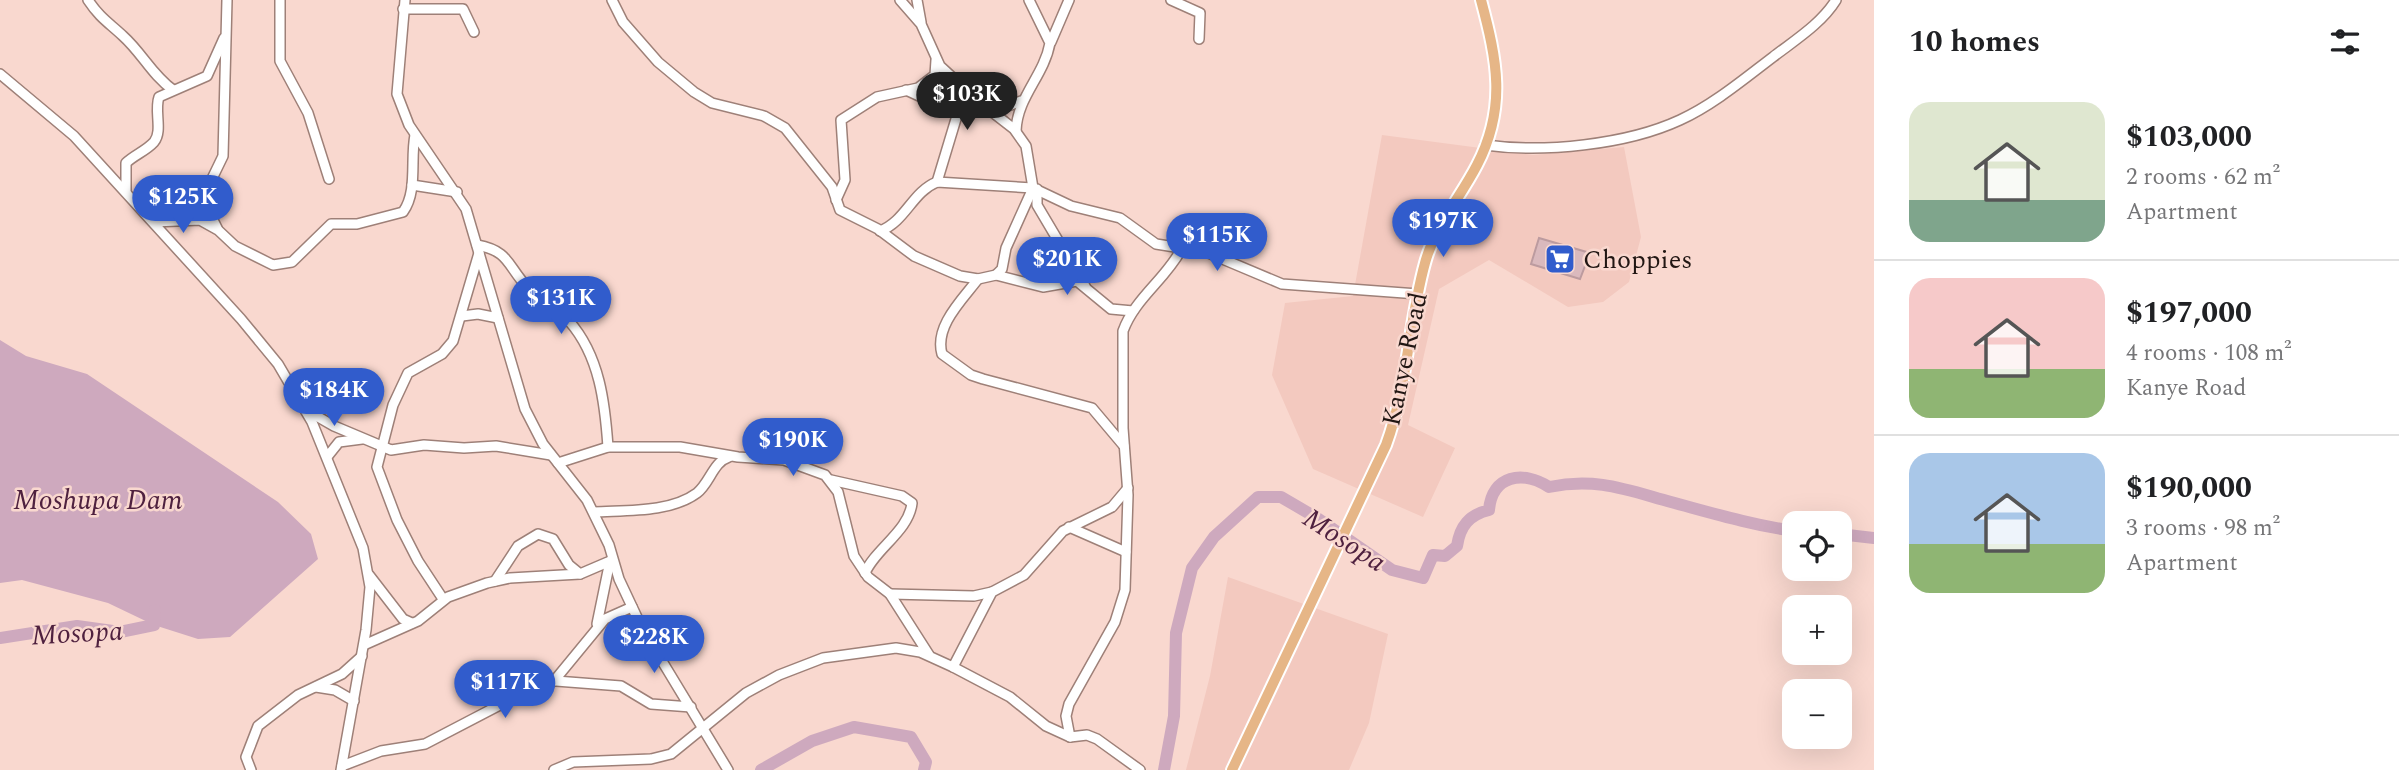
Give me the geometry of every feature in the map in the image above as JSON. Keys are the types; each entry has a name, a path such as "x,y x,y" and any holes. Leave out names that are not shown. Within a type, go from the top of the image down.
{"main road":[{"name":"Kanye Road","path":"1232,770 1386,445 1401,402 1418,294 1433,240 1485,145 1495,120 1497,81 1481,0"}],"street":[{"path":"88,0 100,18 122,34 154,75 173,90"},
{"path":"218,230 208,210 208,187 223,156 227,0"},
{"path":"281,0 280,61 308,113 329,179"},
{"path":"612,0 623,22 647,51 687,86 712,103 764,116 785,128 832,187 840,210 880,231 914,257 954,275 978,279 996,275 1043,287 1072,280 1087,288 1111,309 1133,311"},
{"path":"900,0 921,24"},
{"path":"917,0 921,24 936,60 978,102 1016,131 1026,146 1037,205 1087,288"},
{"path":"1029,0 1050,44"},
{"path":"1016,131 1021,101 1041,69 1069,0"},
{"path":"1171,0 1200,13 1199,39"},
{"path":"1485,145 1531,148 1585,143 1631,136 1682,120 1802,35 1827,13 1836,0"},
{"path":"474,32 463,9 404,5 397,94 415,135 457,192 466,209 525,409 555,459 594,512 632,607 726,766"},
{"path":"126,191 126,163 156,140 156,105 159,97 207,76 227,31"},
{"path":"836,200 845,180 841,120 877,97 923,86 932,78 936,60"},
{"path":"0,74 74,136 126,191 278,364 305,409 363,548 369,575 364,645 341,768"},
{"path":"880,231 898,222 917,196 937,181 958,112 955,80"},
{"path":"906,89 930,101 958,100 1011,105 1021,101"},
{"path":"154,222 200,220 218,230 235,246 253,257 273,265 292,262 331,224 357,224 403,212 408,205 412,185 411,155 415,135"},
{"path":"937,181 1035,188 1071,206 1120,218 1156,244 1206,252 1288,286 1418,294"},
{"path":"412,185 457,192"},
{"path":"996,275 1002,269 1014,228 1035,188"},
{"path":"1070,737 1066,713 1115,622 1125,590 1128,488 1124,446 1123,331 1133,311 1158,278 1175,262 1182,248"},
{"path":"443,599 418,561 380,481 377,467 397,392 408,373 442,355 453,341 462,316 478,249"},
{"path":"478,249 504,255 525,285 544,304 568,320 579,334 603,389 608,447"},
{"path":"978,279 945,323 940,341 942,354 971,375 1092,408 1124,446"},
{"path":"462,316 478,314 498,318"},
{"path":"305,409 391,450 424,445 464,448 496,446 555,459 608,447 680,447 733,456 784,460 808,467 831,480 890,493 912,503 888,545 871,562 865,573"},
{"path":"327,457 339,442 363,438"},
{"path":"594,512 665,506 689,498 704,487 719,462 733,456"},
{"path":"831,480 838,492 854,556 865,573 890,594 929,655"},
{"path":"890,594 974,596 992,592 1024,575 1056,536 1112,507 1128,488"},
{"path":"1069,527 1126,552"},
{"path":"495,581 518,547 538,534 554,539 569,565 580,574"},
{"path":"364,645 412,623 443,599 495,581 580,574 611,560"},
{"path":"596,629 611,560"},
{"path":"369,575 403,619 412,623"},
{"path":"953,667 992,592"},
{"path":"554,681 596,629 616,612 632,607"},
{"path":"554,770 573,762 661,757 684,747 703,728 758,685 804,664 885,648 908,649 929,655 1010,697 1046,726 1070,737 1087,734 1097,739 1140,770"},
{"path":"251,770 246,757 258,726 314,687 342,674 362,656"},
{"path":"341,768 381,751 425,744 519,695 554,681 621,685 651,704 691,707"},
{"path":"314,687 335,690 354,701"}],"shaded area":[{"path":"1382,135 1533,155 1624,147 1641,237 1629,282 1603,302 1568,307 1489,260 1439,289 1408,425 1455,448 1423,517 1313,469 1272,375 1285,303 1353,296"},
{"path":"1228,577 1388,634 1369,723 1349,770 1186,770 1210,676"}],"water":[{"name":"Moshupa Dam","path":"0,340 26,356 87,374 278,502 311,534 318,559 230,637 198,639 154,625 108,603 22,580 0,583"}],"building":[{"name":"Choppies","path":"1539,238 1590,253 1580,279 1531,264"}],"waterway":[{"name":"Mosopa","path":"1164,770 1174,716 1176,633 1192,568 1214,537 1258,497 1281,497 1317,518 1392,570 1423,578 1433,555 1445,556 1457,546 1460,533 1467,522 1489,510 1496,489 1510,479 1529,478 1549,487 1582,483 1611,486 1782,529"},
{"name":"Mosopa","path":"1852,535 1874,538"},
{"name":"Mosopa","path":"0,638 77,626 120,632 154,625 155,610"},
{"name":"Mosopa","path":"761,770 812,741 854,727 911,737 926,762 924,770"}],"place":[{"name":"Choppies","path":"1560,259"}]}
